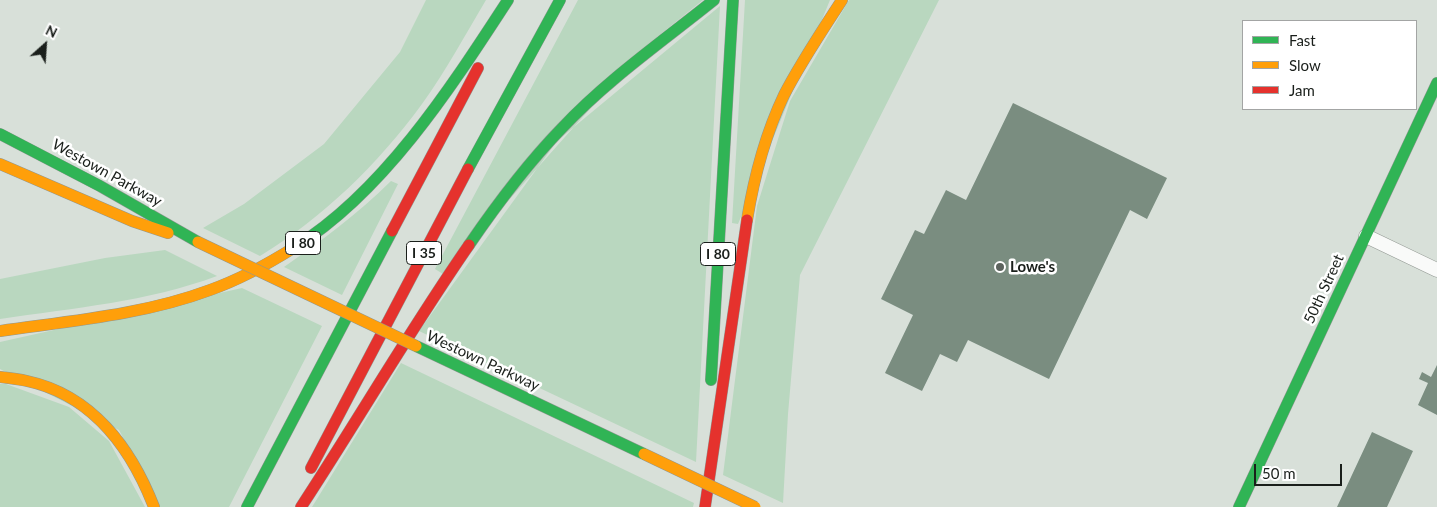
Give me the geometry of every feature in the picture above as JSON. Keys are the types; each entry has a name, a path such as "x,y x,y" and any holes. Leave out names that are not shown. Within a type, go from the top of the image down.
{"main road":[{"name":"I 80","path":"0,331 169,303 212,290 253,272 303,243 354,202 410,140 454,81 508,0"},
{"name":"I 35","path":"247,507 514,0"},
{"name":"I 35","path":"291,507 453,196 560,0"},
{"path":"301,507 449,273 501,198 537,156 602,90 714,0"},
{"name":"I 80","path":"704,507 733,0"},
{"path":"704,507 725,381 751,194 762,152 777,111 842,0"},
{"name":"50th Street","path":"1239,507 1437,83"},
{"name":"Westown Parkway","path":"0,134 63,164 198,242 755,507"},
{"name":"Westown Parkway","path":"0,164 132,221 198,242"},
{"path":"0,377 41,385 74,400 102,421 131,456 154,507"}],"street":[{"path":"1366,236 1437,270"}],"green space":[{"path":"426,0 486,0 422,104 387,148 368,168 328,207 284,241 260,256 203,228 244,204 324,144 400,52"},
{"path":"578,0 703,0 646,46 443,274 435,269"},
{"path":"745,0 830,0 738,224 732,223"},
{"path":"849,0 939,0 800,275 788,414 783,503 723,475 757,206 790,101"},
{"path":"720,6 696,462 419,331 557,141"},
{"path":"391,181 398,184 342,295 284,267 353,216"},
{"path":"165,250 217,276 191,285 137,298 0,319 0,279 105,258"},
{"path":"242,288 322,326 229,507 160,507 119,430 0,369 0,342"},
{"path":"401,363 694,503 693,507 312,507"},
{"path":"0,384 6,384 69,407 109,441 145,507 0,507"}],"building":[{"name":"Lowe's","path":"1013,103 1167,178 1147,219 1130,210 1049,379 968,340 957,362 940,354 922,391 885,373 913,315 881,299 915,230 924,234 946,190 966,200"},
{"path":"1437,365 1437,415 1418,405 1428,383 1419,379 1422,372 1431,377"},
{"path":"1372,432 1413,451 1387,507 1337,507"}],"traffic: fast":[{"path":"295,247 327,224 358,197 387,167 414,135 464,67 508,0"},
{"path":"468,169 560,0"},
{"path":"469,245 525,170 579,110 616,77 714,0"},
{"path":"711,380 733,0"},
{"path":"1239,507 1437,83"},
{"path":"0,134 100,186 198,242"},
{"path":"247,507 392,231"},
{"path":"416,346 644,454"}],"traffic: slow":[{"path":"747,220 761,156 777,110 797,71 842,0"},
{"path":"0,164 132,221 168,233"},
{"path":"198,242 416,346"},
{"path":"0,331 106,316 185,299 243,276 295,247"},
{"path":"0,377 27,381 50,388 71,398 90,411 121,445 134,464 154,507"},
{"path":"644,454 755,507"}],"traffic: jam":[{"path":"392,231 478,68"},
{"path":"311,468 468,169"},
{"path":"705,507 747,220"},
{"path":"301,507 469,245"}],"place":[{"name":"Lowe's","path":"1000,267"}]}
